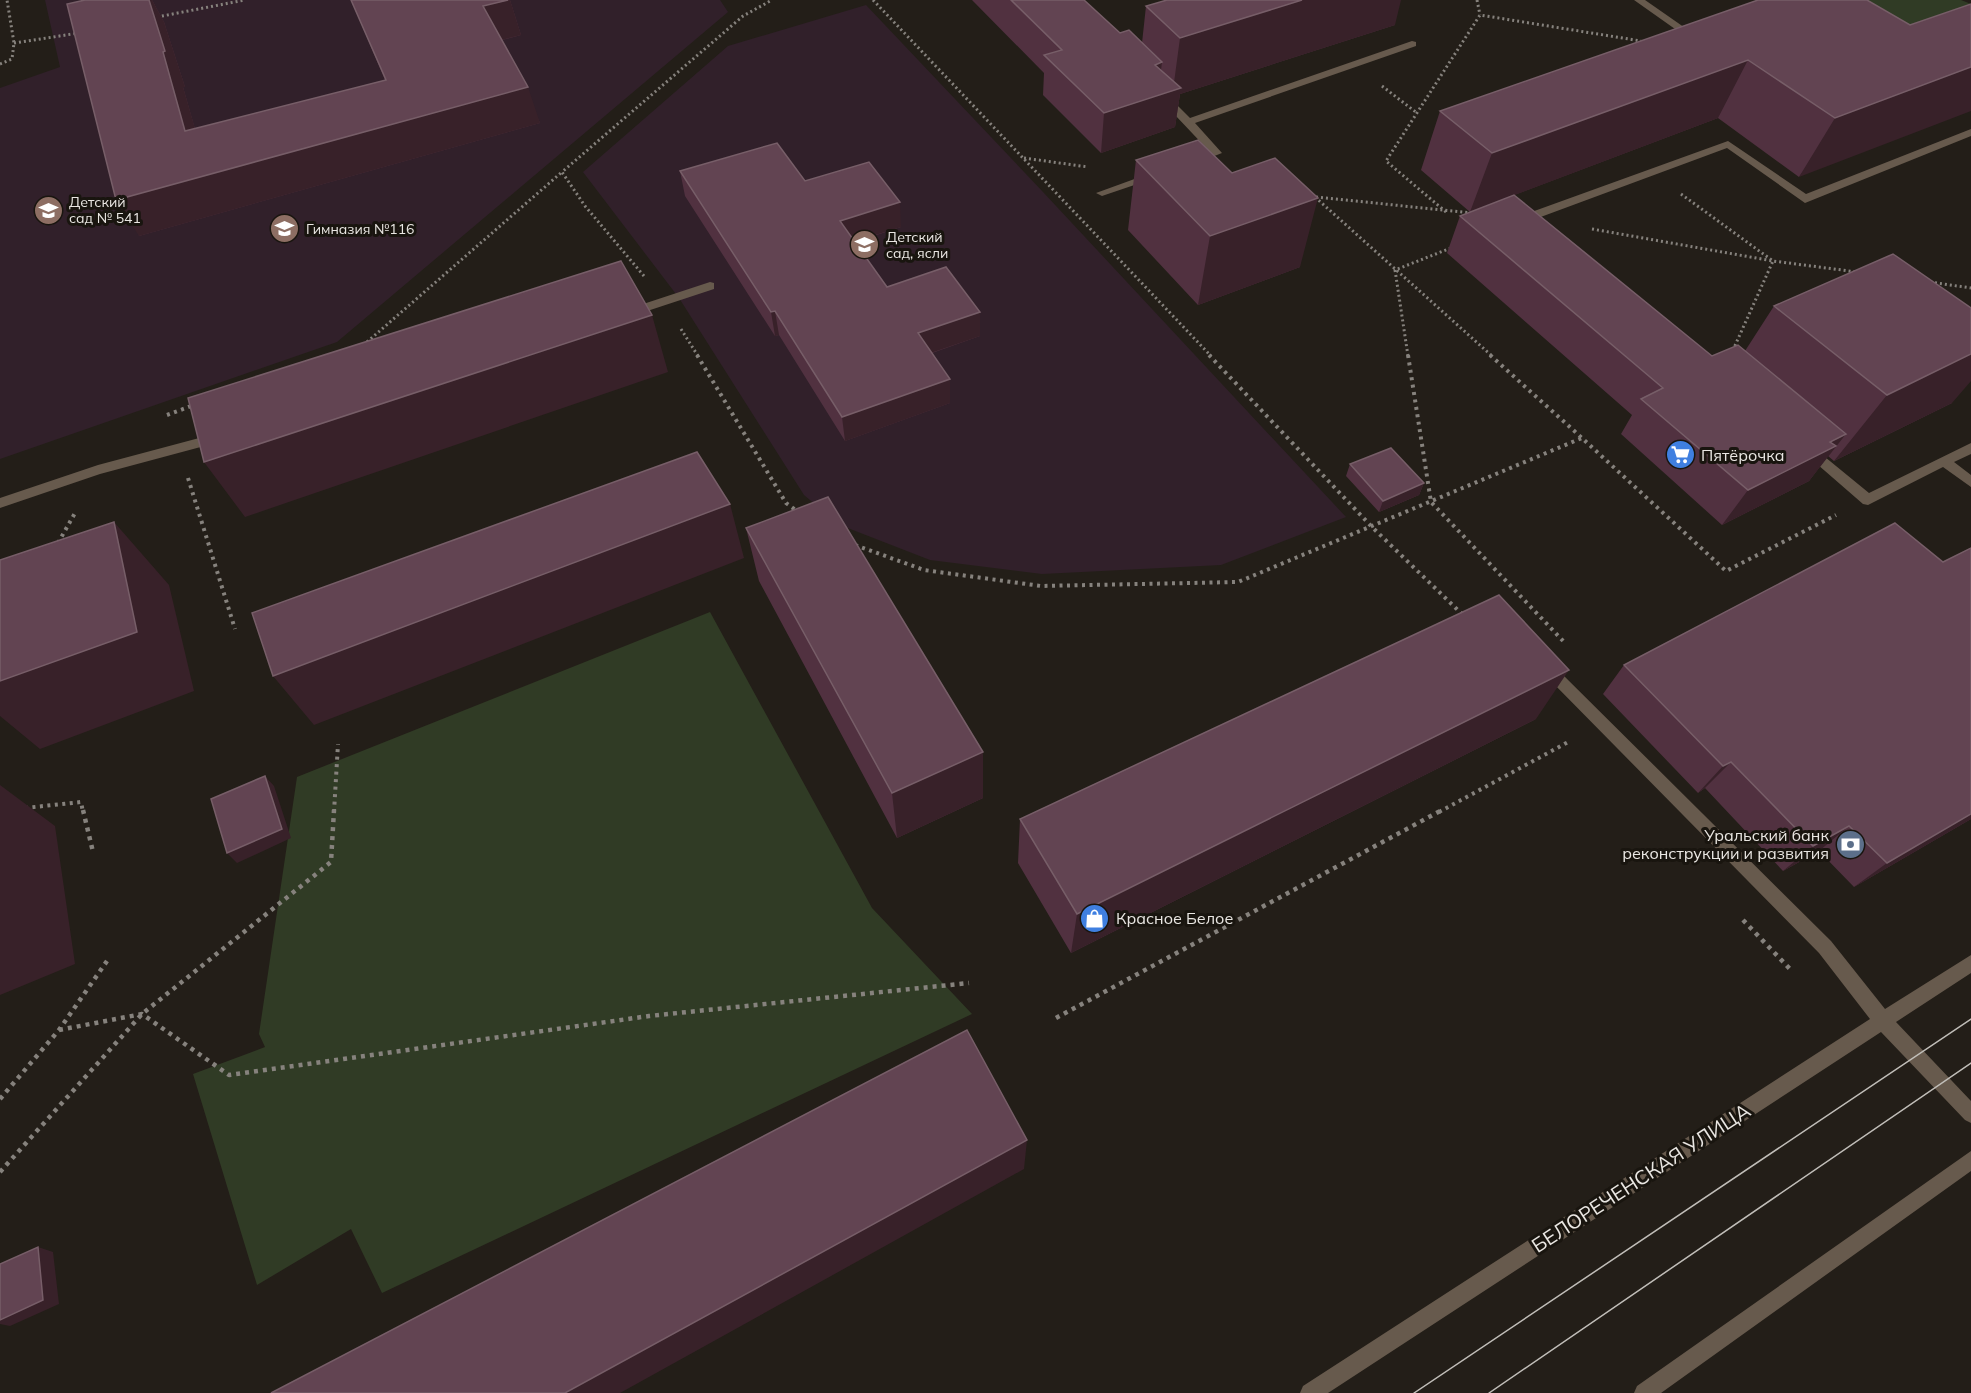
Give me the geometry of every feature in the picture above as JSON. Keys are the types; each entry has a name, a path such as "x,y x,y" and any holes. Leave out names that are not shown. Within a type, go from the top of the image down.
{"street":[{"path":"1639,0 1707,46"},
{"path":"1188,122 1412,44"},
{"path":"1155,89 1217,153 1185,164"},
{"path":"1548,232 1530,217 1728,144 1805,199 1971,132"},
{"path":"1102,193 1163,172"},
{"path":"620,316 710,286"},
{"path":"0,503 98,470 235,433"},
{"path":"1803,446 1868,500 1971,448"},
{"path":"1944,461 1971,482"},
{"path":"1555,676 1825,947 1883,1021 1971,1114"},
{"name":"БЕЛОРЕЧЕНСКАЯ УЛИЦА","path":"1310,1393 1971,963"},
{"path":"1644,1393 1971,1161"}],"path":[{"path":"0,64 12,58 14,43 7,0"},
{"path":"154,18 245,0"},
{"path":"365,344 743,16 772,0"},
{"path":"873,0 1372,526 1463,615"},
{"path":"1446,212 1386,161 1480,15 1477,0"},
{"path":"1480,15 1649,42"},
{"path":"14,43 86,32"},
{"path":"1023,158 1094,168"},
{"path":"562,172 585,206 665,302 786,503 802,515"},
{"path":"1652,172 1773,261"},
{"path":"1304,196 1446,212 1530,217 1773,261 1866,274"},
{"path":"1316,197 1726,571 1868,500"},
{"path":"1395,270 1457,245"},
{"path":"1732,351 1773,261"},
{"path":"1395,270 1431,502 1583,662 1555,676"},
{"path":"1924,282 1971,288"},
{"path":"164,416 198,404"},
{"path":"848,542 924,570 1041,586 1238,582 1582,438"},
{"path":"178,448 235,629"},
{"path":"52,554 98,470"},
{"path":"1056,1018 1573,740"},
{"path":"0,1172 142,1014 331,862 338,744"},
{"path":"23,808 81,802 93,852"},
{"path":"0,1099 59,1030 107,961"},
{"path":"59,1030 142,1014 230,1075 649,1016 969,983"}],"shaded area":[{"name":"Гимназия №116","path":"45,0 720,0 728,12 337,342 0,459 0,88 60,67"},
{"name":"Детский сад, ясли","path":"866,5 1346,517 1221,565 1042,574 930,560 840,525 804,495 679,298 583,172 728,46"}],"green space":[{"path":"1782,0 1961,0 1971,4 1971,56"},
{"path":"710,612 872,908 972,1014 382,1293 351,1229 257,1285 193,1074 265,1047 259,1034 297,777"}],"building":[{"path":"85,0 149,0 165,51 163,52 185,131 386,80 351,0 508,0 483,6 528,87 116,200 67,4"},
{"path":"1011,0 1084,0 1120,33 1129,30 1162,62 1155,65 1181,88 1104,113 1044,55 1062,50"},
{"path":"1167,0 1302,0 1180,38 1146,6"},
{"path":"1758,0 1867,0 1910,25 1971,4 1971,67 1835,118 1748,60 1492,153 1440,111"},
{"path":"1198,140 1232,173 1275,158 1318,198 1210,236 1136,160"},
{"path":"777,143 805,181 869,162 900,202 840,221 887,287 946,267 980,312 918,333 950,379 842,417 775,311 771,312 680,171"},
{"path":"1514,195 1712,356 1738,345 1846,434 1830,442 1836,446 1748,490 1641,399 1663,388 1460,216"},
{"path":"1893,254 1971,308 1971,354 1887,395 1774,306"},
{"path":"621,261 652,315 204,462 188,398"},
{"path":"1391,448 1424,483 1383,501 1350,464"},
{"path":"697,452 730,504 273,676 252,613"},
{"path":"828,497 983,752 892,793 746,528"},
{"path":"114,522 137,632 0,681 0,560"},
{"path":"1895,523 1943,562 1971,548 1971,814 1887,863 1849,826 1813,846 1731,762 1723,766 1624,665"},
{"path":"1499,595 1569,670 1077,914 1020,819"},
{"path":"265,776 282,829 227,853 211,799"},
{"path":"967,1030 1027,1140 565,1393 271,1393"},
{"path":"38,1247 43,1300 0,1320 0,1264"}],"tram line":[{"path":"1414,1393 1971,1019"},
{"path":"1489,1393 1971,1063"}],"place":[{"name":"Детский сад № 541","path":"48,210"},
{"name":"Гимназия №116","path":"285,229"},
{"name":"Детский сад, ясли","path":"865,245"},
{"name":"Пятёрочка","path":"1680,455"},
{"name":"Уральский банк реконструкции и развития","path":"1850,844"},
{"name":"Красное Белое","path":"1095,918"}]}
